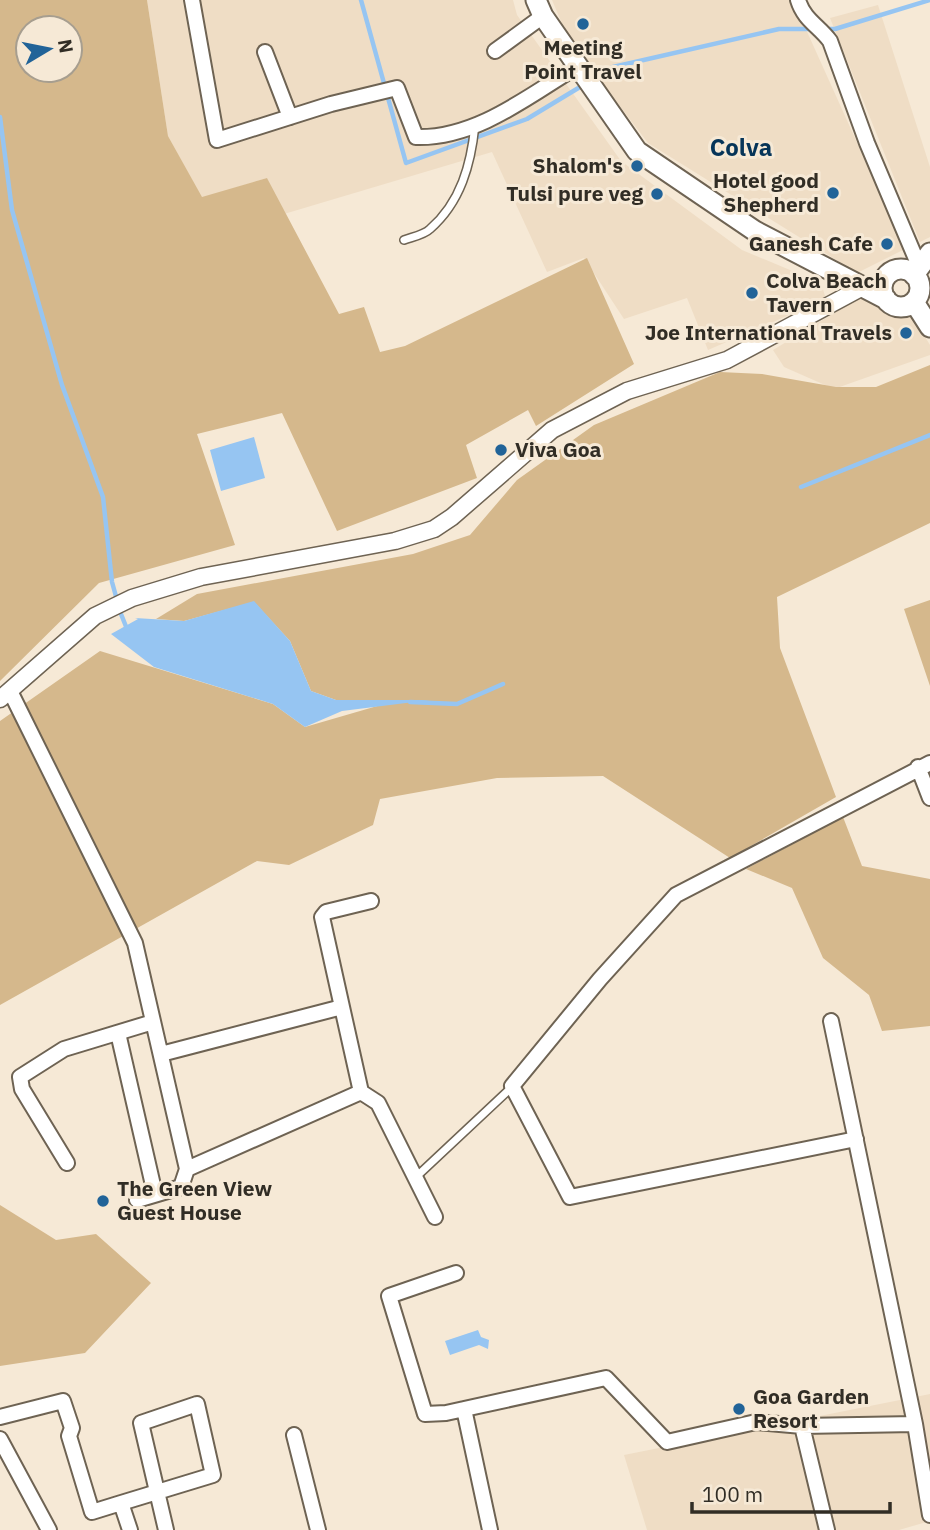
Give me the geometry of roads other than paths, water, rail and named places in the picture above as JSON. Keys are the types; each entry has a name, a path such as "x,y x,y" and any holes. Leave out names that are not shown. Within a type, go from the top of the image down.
{"main road":[{"path":"540,8 636,151 755,231 861,288 903,307 914,302 920,291 921,265 899,269 861,288"},
{"path":"885,278 883,288 886,299"},
{"path":"914,302 930,327"}],"street":[{"path":"192,0 217,140 397,88 416,136 431,137 492,119 578,66"},
{"path":"798,0 808,21 830,41 867,143 921,265"},
{"path":"495,51 540,8"},
{"path":"265,52 290,117"},
{"path":"137,1200 181,1187 187,1169 135,943 5,696 95,616 132,598 201,578 396,541 434,529 452,517 552,430 627,391 727,360 861,288"},
{"path":"856,1139 570,1197 512,1086 600,979 676,895 924,765 930,797"},
{"path":"371,901 326,912 322,917 361,1092 378,1103 435,1217"},
{"path":"161,1054 342,1007"},
{"path":"831,1021 915,1424 930,1514"},
{"path":"67,1163 22,1089 20,1077 64,1049 153,1022"},
{"path":"118,1033 155,1194"},
{"path":"187,1169 361,1092"},
{"path":"456,1273 389,1296 425,1414 464,1409 606,1378 667,1441 756,1422 802,1426 915,1424"},
{"path":"0,1417 63,1401 72,1428 69,1436 92,1512 157,1491 213,1475 197,1404 141,1423 157,1491 166,1530"},
{"path":"464,1409 490,1530"},
{"path":"802,1426 827,1530"},
{"path":"294,1435 318,1530"},
{"path":"0,1439 49,1530"},
{"path":"121,1503 130,1530"}],"lane":[{"path":"404,240 429,231 461,188 472,159 475,124"},
{"path":"415,1178 512,1086"}],"water":[{"path":"254,437 265,478 221,491 210,450"},
{"path":"254,601 290,641 311,691 336,700 430,700 342,711 305,727 273,704 154,667 111,634 138,619 135,618 184,621"},
{"path":"478,1330 481,1337 489,1340 488,1349 479,1345 450,1355 445,1341"}],"waterway":[{"path":"361,0 406,163 527,119 585,84"},
{"path":"823,29 835,29 930,0"},
{"path":"593,79 613,67 779,29 814,29"},
{"path":"0,117 12,210 62,385 103,497 112,582 117,600"},
{"path":"801,487 930,435"},
{"path":"119,609 127,629"},
{"path":"410,702 457,704 503,684"}],"place":[{"name":"Meeting Point Travel","path":"583,24"},
{"name":"Shalom's","path":"637,166"},
{"name":"Hotel good Shepherd","path":"833,193"},
{"name":"Tulsi pure veg","path":"657,194"},
{"name":"Ganesh Cafe","path":"887,244"},
{"name":"Colva Beach Tavern","path":"752,293"},
{"name":"Joe International Travels","path":"906,333"},
{"name":"Viva Goa","path":"501,450"},
{"name":"The Green View Guest House","path":"103,1201"},
{"name":"Goa Garden Resort","path":"739,1409"}],"district":[{"name":"Colva","path":"741,148"}]}
